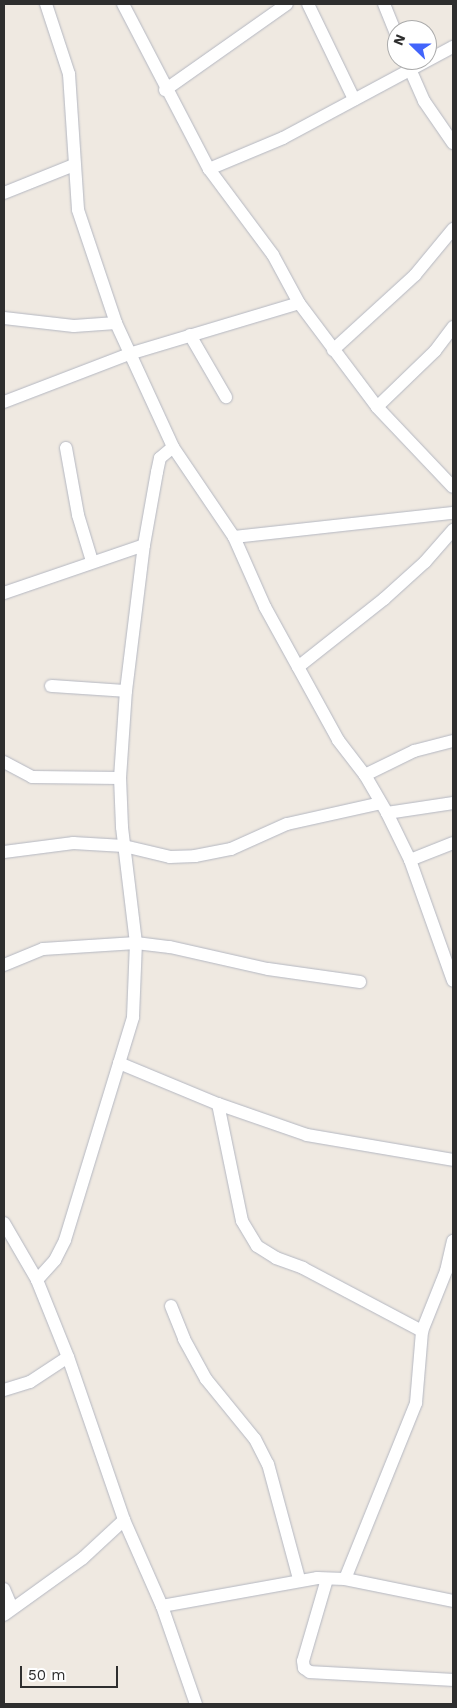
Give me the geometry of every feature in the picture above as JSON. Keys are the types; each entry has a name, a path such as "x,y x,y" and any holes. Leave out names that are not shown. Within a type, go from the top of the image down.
{"street":[{"path":"46,4 69,74 78,210 116,323 173,447 234,537 265,606 338,740 365,775 384,808 410,860 452,973"},
{"path":"123,4 165,90 209,169 273,256 299,303 377,408 453,487"},
{"path":"165,90 287,4"},
{"path":"308,4 354,99"},
{"path":"384,4 390,20"},
{"path":"437,53 453,47"},
{"path":"209,169 284,138 354,99 400,70"},
{"path":"410,70 424,101 453,143"},
{"path":"4,193 74,164"},
{"path":"333,350 415,275 453,229"},
{"path":"4,402 129,354 299,303"},
{"path":"4,318 74,326 116,323"},
{"path":"377,408 435,351 453,327"},
{"path":"190,335 226,397"},
{"path":"36,1280 55,1260 65,1240 133,1017 136,943 124,846 120,778 126,691 144,545 160,458 173,447"},
{"path":"66,448 78,515 92,562"},
{"path":"234,537 453,513"},
{"path":"298,667 384,599 425,562 453,530"},
{"path":"4,593 144,545"},
{"path":"51,686 126,691"},
{"path":"365,775 414,751 453,741"},
{"path":"4,762 32,776 120,778"},
{"path":"4,852 57,844 124,846 170,857 195,856 231,849 287,824 384,808 453,803"},
{"path":"410,860 453,844"},
{"path":"4,965 43,949 136,943 170,947 268,969 360,982"},
{"path":"119,1063 218,1104 307,1135 453,1160"},
{"path":"218,1104 242,1222 258,1246 276,1258 303,1268 422,1331"},
{"path":"4,1224 36,1280 68,1357 124,1520 162,1606 196,1704"},
{"path":"345,1579 398,1440 416,1403 422,1331 446,1270 453,1241"},
{"path":"170,1306 206,1379 255,1439 268,1464 299,1579"},
{"path":"4,1390 30,1382 68,1357"},
{"path":"4,1589 8,1612 83,1558 124,1520"},
{"path":"162,1606 299,1579 345,1579 453,1601"},
{"path":"326,1579 303,1661 304,1668 310,1672 453,1680"}]}
